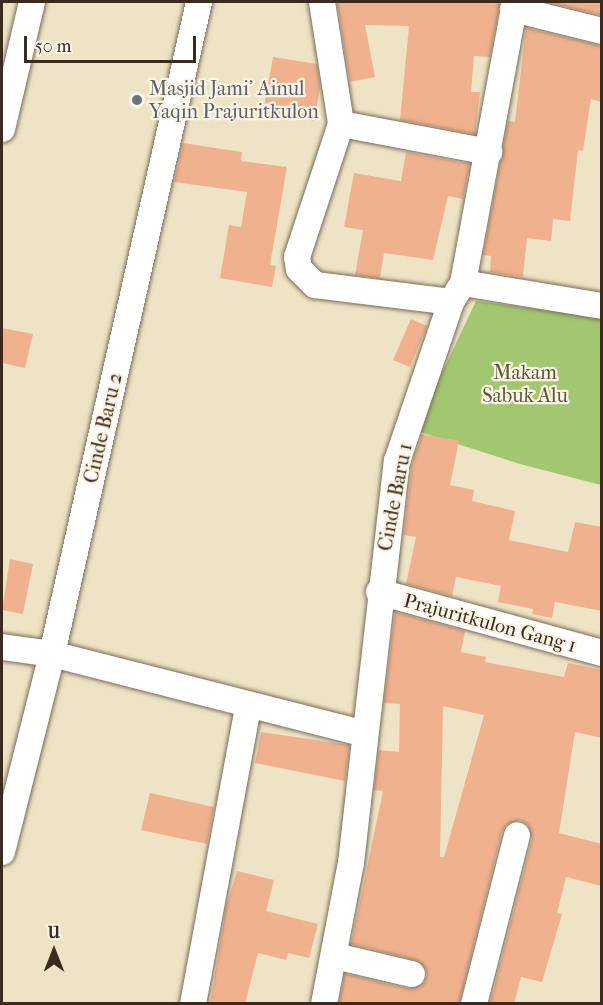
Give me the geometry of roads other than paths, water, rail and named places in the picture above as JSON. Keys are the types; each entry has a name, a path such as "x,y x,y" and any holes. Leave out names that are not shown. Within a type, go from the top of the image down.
{"street":[{"path":"2,129 32,2"},
{"name":"Cinde Baru 2","path":"2,852 52,654 199,2"},
{"path":"322,2 341,124 297,257 299,269 315,285 457,293 602,306"},
{"path":"514,5 602,31"},
{"name":"Cinde Baru 1","path":"324,1004 351,863 363,733 397,461 457,293 489,152 514,5"},
{"path":"341,124 489,152"},
{"name":"Prajuritkulon Gang 1","path":"380,592 602,653"},
{"path":"2,647 52,654 248,706 363,733"},
{"path":"193,1004 248,706"},
{"path":"474,1004 517,835"},
{"path":"335,956 412,974"}],"place":[{"name":"Masjid Jami' Ainul Yaqin Prajuritkulon","path":"137,100"}],"park label":[{"name":"Makam Sabuk Alu","path":"525,384"}]}
